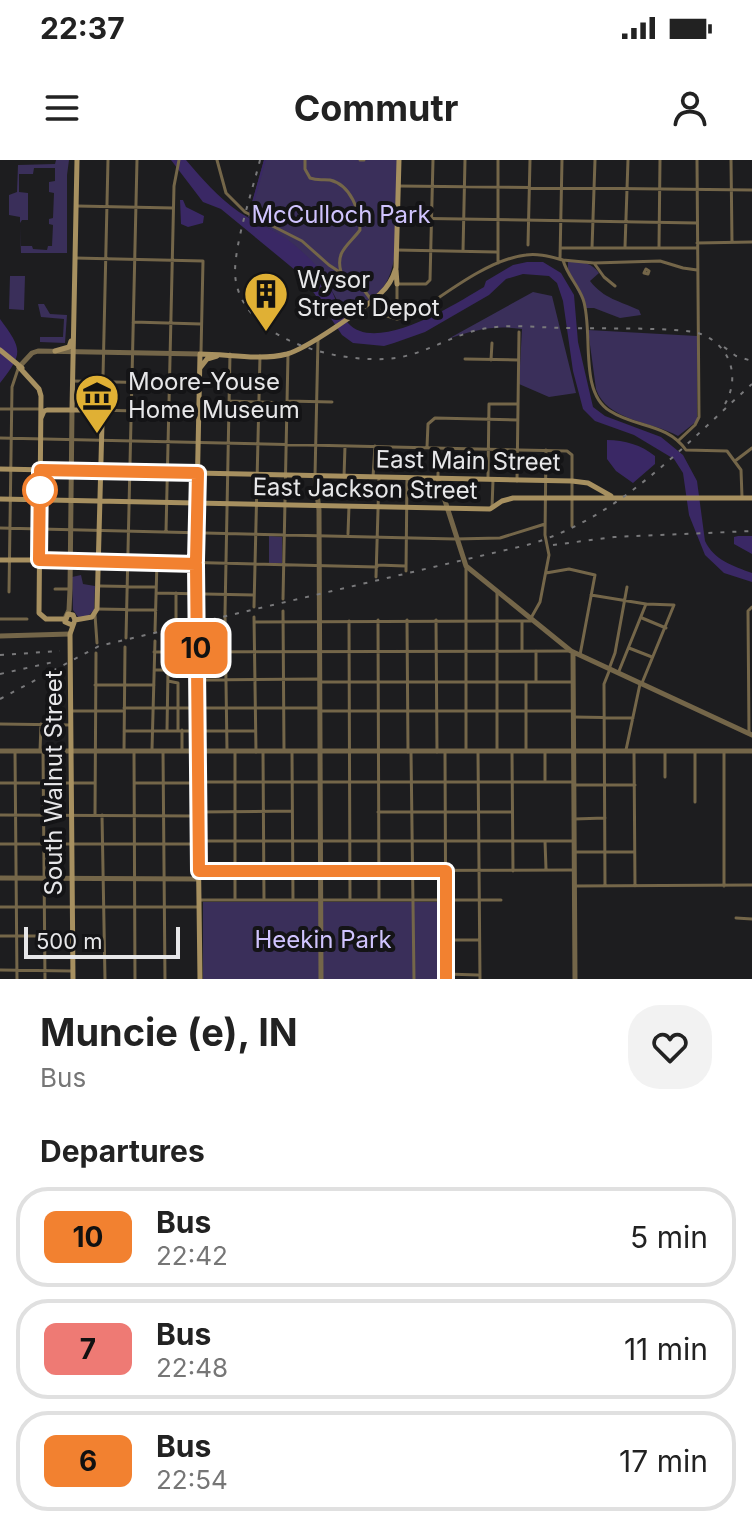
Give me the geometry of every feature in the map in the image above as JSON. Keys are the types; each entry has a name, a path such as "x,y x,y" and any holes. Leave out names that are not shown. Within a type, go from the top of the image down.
{"main road":[{"path":"72,410 77,160"},
{"path":"200,979 195,594 200,354 288,354 346,318 394,282 399,160"},
{"path":"55,351 69,347 74,333"},
{"path":"2,352 42,388 46,405 60,410"},
{"path":"200,369 210,358 228,354"},
{"path":"18,366 40,391 39,608 44,618 70,620 96,612 102,423 98,415 89,410 45,410 41,418"},
{"name":"East Main Street","path":"0,469 572,481 586,483 620,498"},
{"path":"599,490 599,499"},
{"name":"East Jackson Street","path":"0,499 492,508 509,499 752,498"},
{"path":"0,560 98,560"},
{"name":"South Walnut Street","path":"70,620 73,979"}],"street":[{"path":"102,423 108,160"},
{"path":"126,638 137,160"},
{"path":"166,532 174,208 179,160"},
{"path":"217,160 226,193 245,212 299,239 329,265 364,287 385,315 397,319 415,314 498,263 532,254 594,263 663,262 698,270"},
{"path":"305,160 304,168 308,176 339,185 352,198 359,213 360,230 342,249 339,262 342,273"},
{"path":"397,319 394,282 429,282 433,160"},
{"path":"463,251 465,160"},
{"path":"498,160 498,263"},
{"path":"528,245 530,160"},
{"path":"562,160 562,260 584,304 587,344 598,400 615,414 661,429 679,440 686,450 725,450 742,473 742,498"},
{"path":"592,248 595,160"},
{"path":"625,247 628,160"},
{"path":"659,247 660,160"},
{"path":"679,440 699,417 697,160"},
{"path":"731,160 732,242"},
{"path":"398,186 752,190"},
{"path":"77,206 174,208"},
{"path":"398,218 697,223"},
{"path":"561,248 752,242"},
{"path":"397,250 496,252"},
{"path":"0,590 9,591 11,409 12,385 18,366 35,351 200,354 203,261 75,258"},
{"path":"647,261 647,269"},
{"path":"329,265 339,262"},
{"path":"594,263 615,286"},
{"path":"133,322 201,324"},
{"path":"517,481 519,332"},
{"path":"318,337 315,476 319,506 321,979"},
{"path":"491,360 492,343"},
{"path":"227,752 228,354"},
{"path":"283,599 288,354"},
{"path":"254,607 260,356"},
{"path":"465,359 519,360"},
{"path":"73,381 200,384"},
{"path":"229,401 332,402"},
{"path":"492,508 490,402 518,404"},
{"path":"0,409 41,409"},
{"name":"South Walnut Street","path":"70,620 72,410"},
{"path":"89,410 229,413"},
{"path":"427,448 428,424 432,419 518,420"},
{"path":"0,438 570,452 572,526"},
{"path":"344,477 345,446"},
{"path":"375,446 378,507 376,577"},
{"path":"438,448 438,479 466,566 466,752"},
{"path":"735,461 752,448"},
{"path":"533,619 540,602 549,550 545,524 546,450"},
{"path":"98,560 406,568 407,478"},
{"path":"492,498 509,499"},
{"path":"348,536 349,506"},
{"path":"0,528 500,538 545,524"},
{"path":"155,631 157,562"},
{"path":"466,566 533,619 562,648 751,735 750,609"},
{"path":"546,573 569,569 595,575 580,655"},
{"path":"98,586 156,587"},
{"path":"605,886 604,683 615,654 627,587"},
{"path":"55,589 70,589"},
{"path":"497,591 497,752"},
{"path":"156,593 254,595"},
{"path":"176,593 176,621"},
{"path":"591,595 646,604 673,604 666,628 641,684 626,751"},
{"path":"618,673 646,604"},
{"path":"97,643 96,612 156,610"},
{"path":"283,611 284,752"},
{"path":"642,618 666,628"},
{"path":"0,619 27,619"},
{"path":"256,752 254,620 533,619"},
{"path":"378,620 379,900"},
{"path":"407,620 414,979"},
{"path":"436,620 437,752"},
{"path":"349,621 350,900"},
{"path":"522,621 522,651"},
{"path":"0,636 70,634"},
{"path":"152,751 155,641"},
{"path":"124,751 125,647"},
{"path":"154,652 536,651 562,648"},
{"path":"629,648 653,657"},
{"path":"536,651 536,682"},
{"path":"572,652 575,979"},
{"path":"95,815 96,653"},
{"path":"154,670 196,670"},
{"path":"167,730 168,670"},
{"path":"197,680 573,682"},
{"path":"168,681 178,683 182,751"},
{"path":"526,682 526,751"},
{"path":"95,685 154,685"},
{"path":"71,711 153,708 526,711 633,718"},
{"path":"0,724 71,725"},
{"path":"41,724 45,979"},
{"path":"124,731 255,731"},
{"path":"0,751 752,751"},
{"path":"15,751 17,979"},
{"path":"134,751 135,979"},
{"path":"163,751 165,979"},
{"path":"545,751 545,781"},
{"path":"634,751 635,886"},
{"path":"665,751 665,777"},
{"path":"695,751 695,802"},
{"path":"724,751 724,886"},
{"path":"235,752 235,900"},
{"path":"263,752 264,900"},
{"path":"292,752 293,900"},
{"path":"445,752 446,977 480,977 478,752"},
{"path":"512,752 513,871"},
{"path":"134,783 545,781 635,785"},
{"path":"0,783 95,783"},
{"path":"0,815 292,811"},
{"path":"378,812 512,812"},
{"path":"102,815 105,979"},
{"path":"574,819 605,818"},
{"path":"545,841 546,871"},
{"path":"0,844 574,841"},
{"path":"574,852 635,852"},
{"path":"0,878 164,879 235,871 574,870"},
{"path":"574,886 752,885"},
{"path":"0,907 165,907 235,900 501,900"},
{"path":"736,918 752,919"},
{"path":"0,936 73,936"},
{"path":"446,940 480,940"},
{"path":"0,970 73,971"}],"green space":[{"path":"56,160 69,160 67,253 21,253 20,225 21,246 47,250 48,246 52,246 53,225 49,224 49,219 53,218 54,193 49,192 49,182 55,181 55,168 34,168 33,174 19,174 19,192 28,193 28,220 20,223 20,217 9,215 9,195 17,192 18,165 55,164"},
{"name":"McCulloch Park","path":"264,160 397,160 396,247 388,279 377,294 345,315 326,281 306,257 282,237 248,217"},
{"path":"568,262 592,266 599,273 590,281 595,287 639,310 641,315 620,318 586,308 568,272"},
{"path":"10,276 25,276 24,310 9,309"},
{"path":"533,292 552,296 576,393 549,397 519,384 522,329 484,329 448,339"},
{"path":"38,304 44,304 50,314 67,315 65,343 40,342 40,337 63,337 64,319 41,317"},
{"path":"588,330 697,336 697,421 678,436 610,408 596,389"},
{"path":"269,536 282,537 282,563 269,563"},
{"path":"81,575 83,584 95,586 94,610 87,617 78,617 73,610 72,577"},
{"name":"Heekin Park","path":"203,902 443,902 444,979 203,979"}],"shaded area":[{"path":"171,160 186,160 231,206 279,234 301,251 323,274 348,323 361,331 377,333 416,323 484,287 486,281 513,265 543,262 561,273 574,295 578,342 593,407 605,416 661,437 683,455 697,481 705,541 719,558 752,573 752,582 724,573 705,555 689,515 683,473 674,459 634,435 595,421 583,409 573,371 563,301 557,283 549,276 523,274 506,279 489,295 425,332 394,343 384,346 353,343 342,335 295,270 221,209 203,202"},
{"path":"180,200 186,207 204,216 203,223 188,227 181,224"},
{"path":"0,319 13,337 17,351 13,365 0,383"},
{"path":"607,440 626,442 644,449 655,456 655,464 633,483 616,471 607,459"},
{"path":"752,536 752,554 734,544 734,537"}],"waterway":[{"path":"250,213 265,160"}],"railway":[{"path":"260,160 241,232 235,273 241,296 254,316 273,332 296,344 322,352 374,359 420,352 476,330 498,327 695,332 716,343 729,360 732,381 725,404"},
{"path":"724,347 736,356 752,361"},
{"path":"0,699 99,646 527,545 560,533 591,518 648,478 752,384"},
{"path":"553,545 614,537 752,531"},
{"path":"0,655 60,651"},
{"path":"0,674 58,661"}],"bus line":[{"name":"10","path":"196,561 198,473 40,470 39,560 196,564 199,871 446,871 446,979"}],"place":[{"name":"Wysor Street Depot","path":"266,333"},
{"name":"Moore-Youse Home Museum","path":"97,435"}]}
